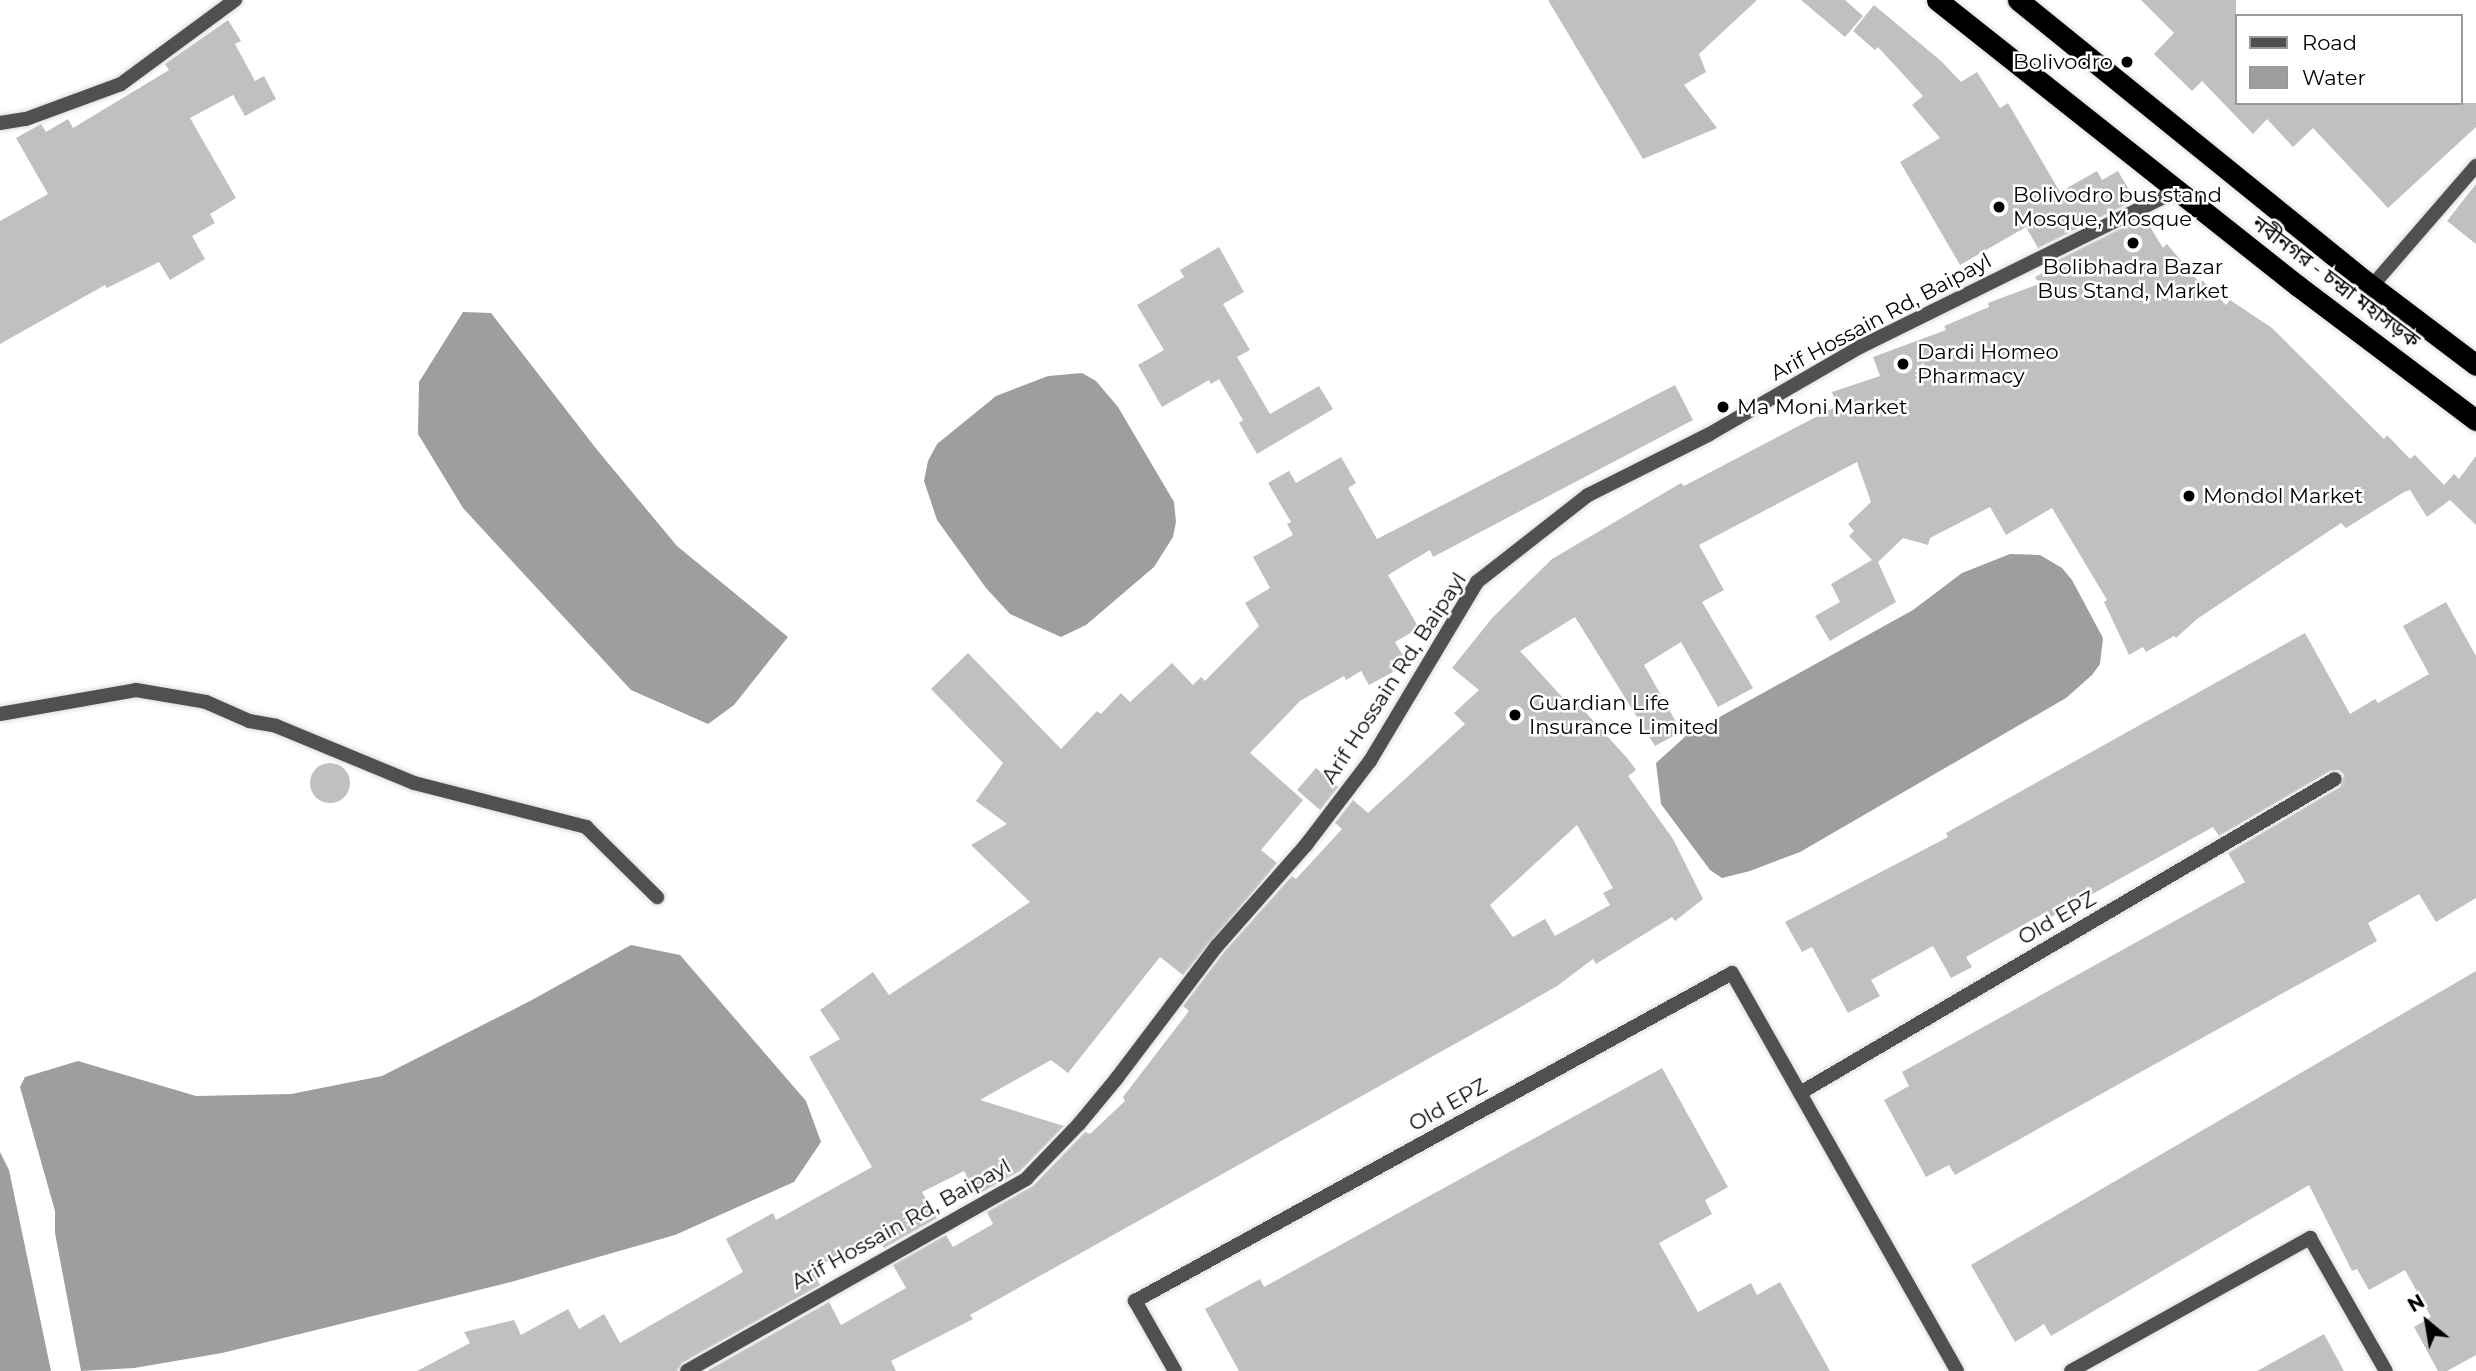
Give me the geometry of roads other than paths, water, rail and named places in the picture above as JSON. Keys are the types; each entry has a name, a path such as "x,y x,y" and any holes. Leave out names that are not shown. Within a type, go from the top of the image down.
{"highway":[{"name":"নবীনগর - চন্দ্রা মহাসড়ক","path":"1937,0 2177,190 2476,419"},
{"name":"নবীনগর - চন্দ্রা মহাসড়ক","path":"2018,0 2372,286 2474,360"}],"street":[{"path":"0,123 26,119 121,84 235,0"},
{"path":"2372,286 2476,166"},
{"name":"Arif Hossain Rd, Baipayl","path":"687,1371 1026,1178 1079,1124 1217,946 1306,845 1362,772 1477,582 1588,495 1708,435 1860,347 2177,190"},
{"path":"0,714 136,690 206,702 249,720 276,726 414,783 586,827 657,897"},
{"name":"Old EPZ","path":"1800,1093 2334,779"},
{"name":"Old EPZ","path":"1174,1371 1135,1301 1732,973 1957,1371"},
{"path":"2071,1371 2310,1238 2386,1371"}],"water":[{"path":"463,312 491,313 598,451 677,546 788,637 734,705 708,724 631,690 463,508 418,434 419,382"},
{"path":"1082,373 1096,381 1118,407 1174,502 1176,522 1173,537 1154,567 1086,625 1061,637 1010,614 986,588 937,520 924,481 928,461 937,444 996,396 1048,376"},
{"path":"2010,554 2040,555 2062,568 2072,580 2103,638 2100,664 2092,675 2066,698 1800,852 1750,871 1722,878 1710,870 1661,804 1656,763 1687,735 1913,610 1962,573"},
{"path":"631,945 680,955 806,1101 821,1142 794,1182 675,1235 511,1282 222,1353 134,1368 81,1371 55,1233 55,1211 20,1087 25,1077 78,1061 196,1096 291,1094 382,1076 530,1001"},
{"path":"0,1152 9,1170 51,1371 0,1371"}],"place":[{"name":"Bolivodro","path":"2127,62"},
{"name":"Bolivodro bus stand Mosque, Mosque","path":"1999,207"},
{"name":"Bolibhadra Bazar Bus Stand, Market","path":"2133,243"},
{"name":"Dardi Homeo Pharmacy","path":"1903,364"},
{"name":"Ma Moni Market","path":"1723,407"},
{"name":"Mondol Market","path":"2189,496"},
{"name":"Guardian Life Insurance Limited","path":"1515,715"}]}
